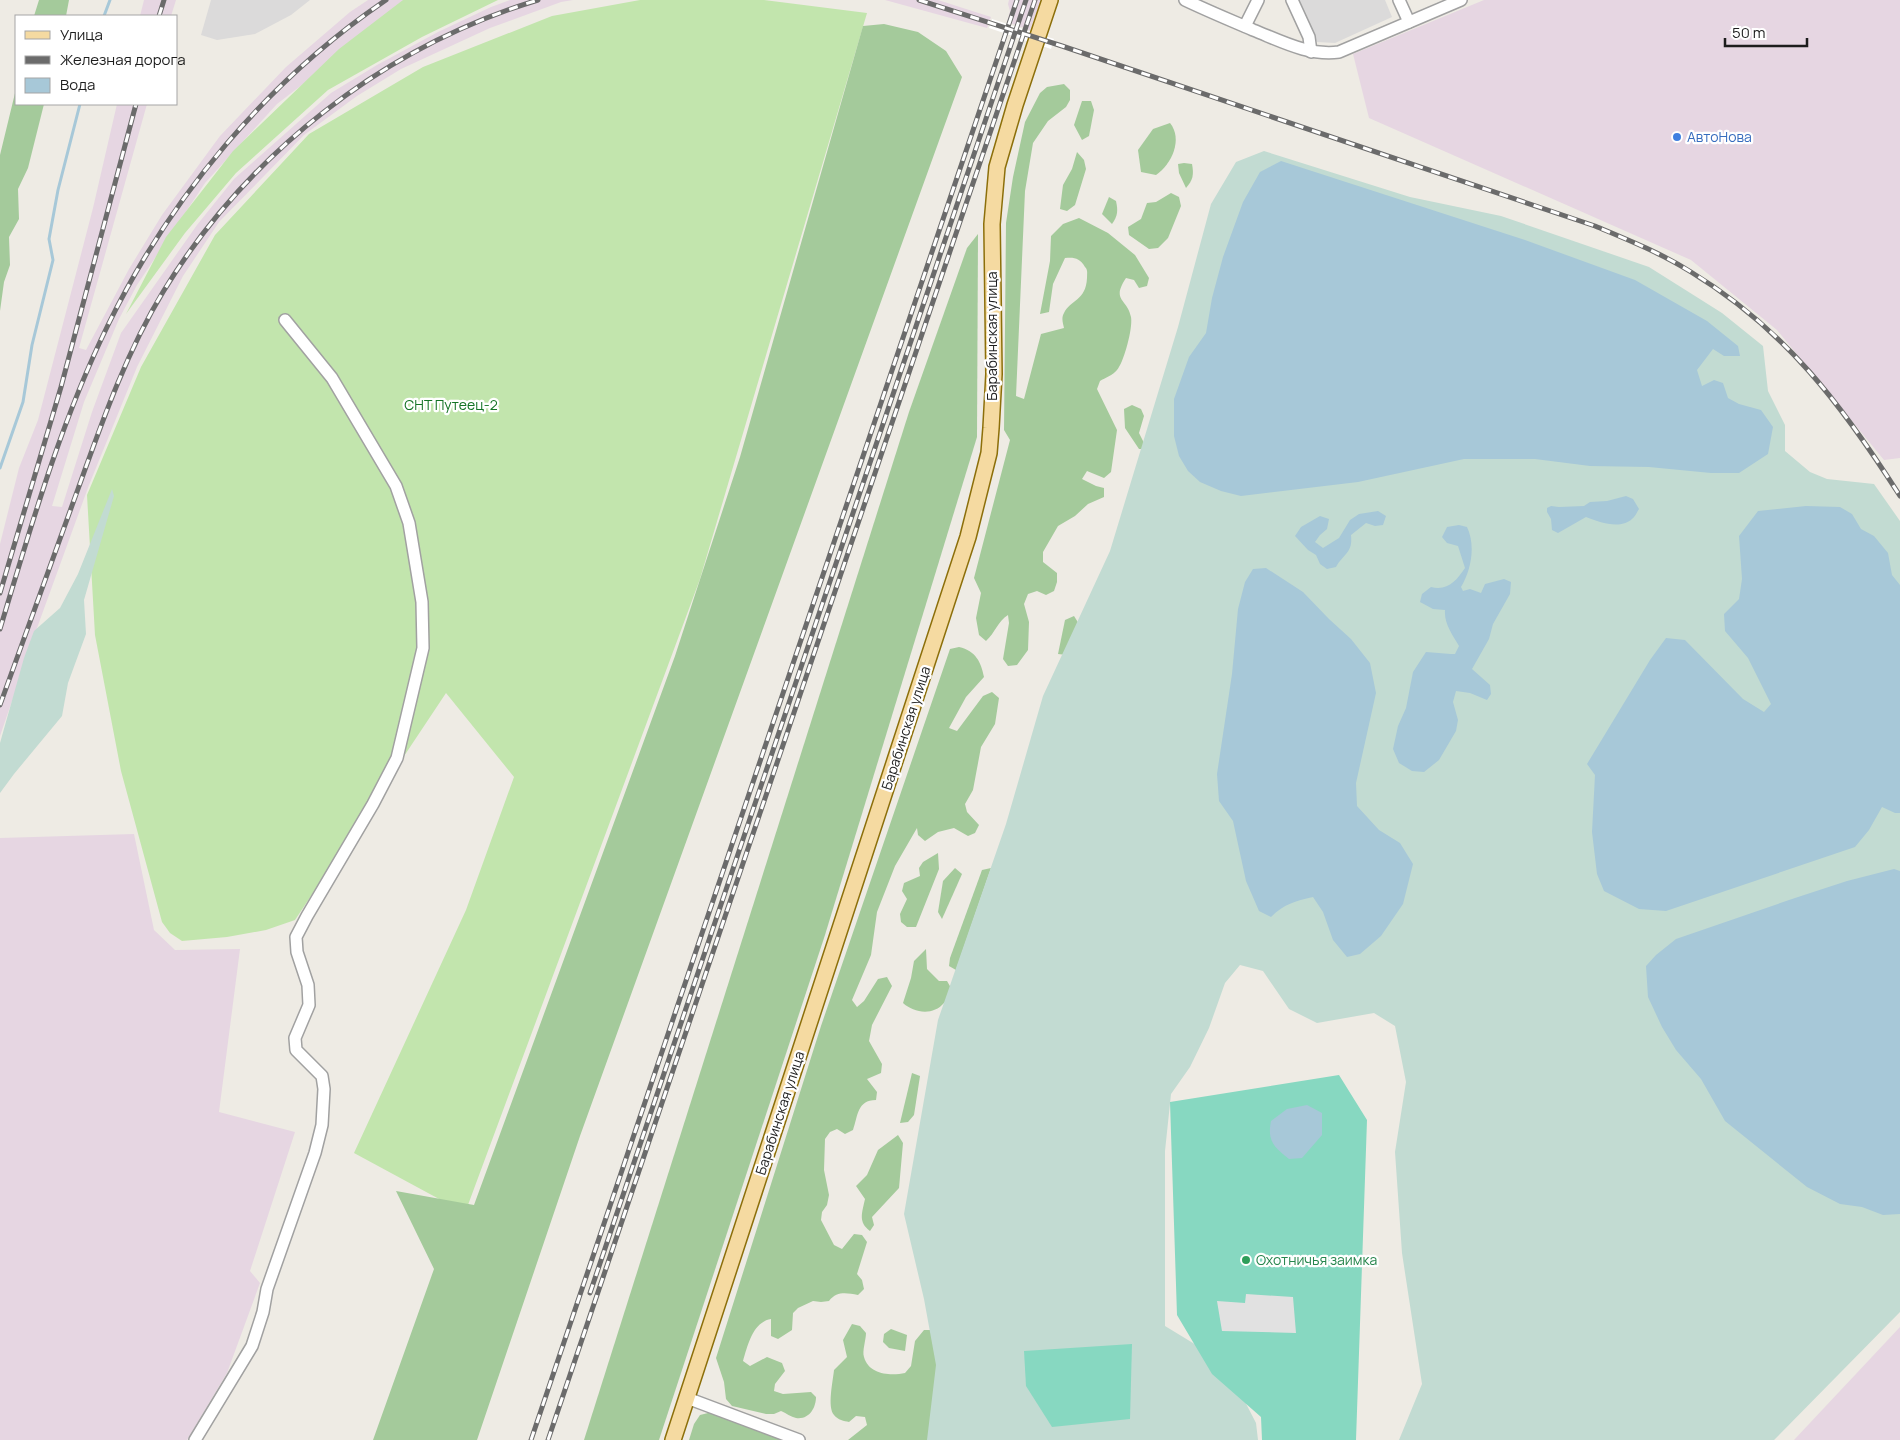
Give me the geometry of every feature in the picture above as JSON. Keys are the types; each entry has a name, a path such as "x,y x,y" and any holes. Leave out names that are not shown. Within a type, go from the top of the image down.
{"main road":[{"name":"Барабинская улица","path":"673,1440 968,538 989,453 991,428 994,374 992,224 997,167 1014,105 1050,0"}],"street":[{"path":"1185,0 1292,46 1311,52 1327,54 1338,52 1461,0"},
{"path":"1245,26 1258,0"},
{"path":"1292,0 1309,37 1311,52"},
{"path":"1400,0 1409,22"},
{"path":"195,1440 252,1346 263,1312 266,1289 315,1153 322,1125 324,1089 322,1076 296,1050 295,1038 309,1005 308,985 297,952 296,937 374,804 397,758 423,648 422,602 410,532 396,486 332,378 285,320"},
{"path":"686,1398 799,1440"}],"shaded area":[{"path":"144,0 176,0 171,15 140,15"},
{"path":"211,0 310,0 291,15 255,34 217,40 201,35"},
{"path":"368,0 412,0 277,104 205,183 137,285 119,319 84,402 52,506 62,507 92,412 121,333 197,225 234,179 331,93 377,65 438,32 510,0 573,0 561,2 490,28 401,69 357,96 304,135 219,222 183,276 137,367 89,485 0,736 0,544 19,468 38,420 93,208 117,105 147,105 79,348 86,350 129,269 162,215 220,136 286,67 350,12"},
{"path":"885,0 938,0 991,17 987,28"},
{"path":"1009,0 1041,0 1030,30 1007,22 1010,11"},
{"path":"1298,0 1385,0 1392,17 1335,43 1317,42 1301,11"},
{"path":"1484,0 1900,0 1900,458 1884,460 1777,330 1691,260 1369,118 1353,54"},
{"path":"1264,151 1410,197 1501,216 1649,267 1722,313 1763,346 1768,391 1785,425 1785,451 1810,472 1827,479 1874,484 1900,521 1900,1312 1774,1440 1399,1440 1422,1384 1402,1253 1395,1152 1406,1082 1395,1026 1374,1013 1317,1023 1289,1009 1263,971 1240,965 1225,983 1209,1028 1190,1067 1171,1094 1165,1151 1165,1326 1211,1354 1239,1390 1256,1423 1258,1440 927,1440 936,1365 924,1299 904,1214 938,1020 1006,824 1043,696 1110,551 1178,327 1211,204 1236,162"},
{"path":"112,489 114,496 84,600 86,634 68,683 62,716 0,793 0,743 24,658 34,631 60,608 78,574"},
{"path":"134,834 154,930 175,950 240,949 219,1112 295,1132 250,1271 260,1283 227,1373 187,1440 0,1440 0,838"},
{"path":"1246,1294 1293,1297 1296,1333 1222,1331 1217,1301 1245,1303"},
{"path":"1900,1327 1900,1440 1794,1440"}],"green space":[{"path":"39,0 69,0 66,15 34,15"},
{"path":"403,0 498,0 422,37 328,90 236,173 185,233 126,314 166,237 233,151 339,49"},
{"name":"СНТ Путеец-2","path":"640,0 764,0 867,13 700,579 465,1213 354,1153 466,910 514,777 446,693 295,920 266,930 227,937 182,941 170,933 162,922 121,771 95,635 87,495 141,367 215,235 309,134 423,67 552,16"},
{"path":"884,24 918,32 946,51 962,77 580,1136 477,1440 373,1440 434,1269 396,1191 474,1205 675,656 740,457 863,26"},
{"path":"1064,84 1070,90 1070,100 1066,107 1048,121 1033,143 1025,191 1016,396 1024,399 1041,334 1064,328 1062,319 1064,313 1081,296 1086,286 1087,269 1076,259 1065,258 1053,284 1049,312 1040,314 1050,261 1051,236 1063,224 1079,218 1108,233 1135,255 1149,278 1147,286 1139,288 1134,280 1126,278 1122,286 1120,295 1131,317 1131,329 1120,366 1111,375 1100,381 1097,389 1117,430 1111,472 1104,478 1087,471 1082,479 1104,488 1104,497 1088,504 1075,516 1058,526 1043,552 1043,562 1057,573 1057,582 1054,591 1046,595 1037,591 1028,594 1024,604 1029,622 1028,650 1017,665 1008,666 1003,659 1009,623 1008,615 986,641 979,635 976,618 981,593 974,578 1010,440 1004,430 1006,223 1013,177 1025,122 1040,93 1047,87"},
{"path":"15,93 15,105 44,105 28,168 18,189 19,219 9,237 10,265 4,282 0,311 0,155"},
{"path":"1082,101 1091,101 1094,110 1089,136 1082,140 1074,125"},
{"path":"1170,123 1176,136 1176,144 1171,158 1156,175 1141,172 1138,150 1153,129"},
{"path":"1077,152 1084,160 1086,169 1075,205 1067,211 1060,209 1063,185 1072,169"},
{"path":"1178,164 1192,164 1193,171 1192,180 1186,188 1179,173"},
{"path":"1171,193 1179,197 1181,206 1168,238 1158,248 1149,249 1129,235 1128,227 1141,219 1147,203 1156,202"},
{"path":"1109,197 1116,201 1117,207 1116,216 1112,224 1102,214"},
{"path":"978,234 977,437 825,935 659,1440 584,1440 909,412 967,248"},
{"path":"1132,405 1141,409 1144,416 1139,433 1147,449 1139,449 1125,428 1124,409"},
{"path":"1074,616 1079,624 1067,655 1058,654 1065,620"},
{"path":"959,647 974,654 984,677 966,697 949,728 957,731 983,696 992,692 999,698 995,724 981,747 973,790 965,804 967,812 979,825 975,833 968,836 954,828 938,832 925,841 918,835 917,828 895,866 877,912 871,955 852,1000 857,1007 864,1001 878,979 887,977 892,986 872,1025 869,1041 882,1064 881,1073 867,1079 877,1092 876,1100 865,1103 862,1106 857,1114 853,1130 845,1134 837,1129 830,1132 825,1139 824,1170 829,1195 821,1220 834,1245 842,1249 854,1234 862,1235 867,1242 857,1274 862,1280 864,1289 858,1295 839,1294 829,1301 813,1301 798,1308 793,1313 792,1330 778,1339 771,1336 771,1319 765,1321 756,1329 749,1341 743,1361 750,1366 767,1357 782,1363 785,1371 775,1384 774,1391 783,1394 811,1392 816,1397 815,1405 808,1415 796,1418 781,1411 774,1414 766,1414 732,1406 726,1399 724,1382 716,1358 821,1026 950,649"},
{"path":"938,853 939,869 916,927 907,927 901,922 900,914 907,899 902,891 904,883 920,876 919,868 923,862"},
{"path":"955,868 962,874 942,919 938,912 943,881"},
{"path":"991,868 956,970 949,966 950,958 982,870"},
{"path":"926,949 927,969 939,981 947,981 951,988 946,1000 940,1007 924,1012 912,1009 903,1003 914,961"},
{"path":"912,1073 920,1076 914,1115 908,1122 900,1123"},
{"path":"1339,1075 1367,1120 1356,1440 1262,1440 1261,1417 1212,1374 1177,1315 1170,1102"},
{"path":"898,1135 903,1143 899,1188 872,1217 874,1225 870,1231 862,1221 865,1199 856,1186 867,1175 878,1150"},
{"path":"852,1324 860,1326 866,1333 864,1357 867,1363 875,1371 887,1374 905,1373 911,1366 915,1341 924,1330 933,1330 959,1440 848,1440 867,1425 865,1417 856,1416 849,1422 839,1419 834,1415 831,1406 834,1370 847,1357 843,1340"},
{"path":"891,1329 907,1335 905,1351 889,1348 883,1342 884,1334"},
{"path":"1132,1344 1130,1419 1052,1427 1026,1386 1024,1351"},
{"path":"712,1412 787,1440 689,1440 694,1424 700,1415"}],"water":[{"path":"1281,161 1525,240 1635,280 1707,321 1738,346 1740,356 1724,356 1713,349 1697,370 1702,386 1714,380 1723,383 1728,398 1739,404 1761,410 1773,427 1768,454 1739,473 1711,473 1649,467 1590,466 1535,459 1464,459 1358,482 1241,496 1221,491 1200,482 1188,471 1179,456 1174,436 1174,399 1189,357 1206,333 1212,298 1223,257 1243,202 1260,172"},
{"path":"1626,496 1633,499 1639,509 1634,517 1627,522 1616,525 1586,517 1558,533 1552,530 1551,519 1547,512 1547,508 1551,506 1584,506 1590,502 1607,501"},
{"path":"1806,506 1840,507 1852,514 1861,529 1874,536 1888,553 1892,575 1900,585 1900,813 1895,813 1882,807 1869,830 1855,847 1666,911 1639,909 1604,891 1597,874 1592,832 1595,775 1587,764 1650,660 1666,638 1685,640 1743,699 1764,712 1771,704 1748,658 1725,631 1724,614 1739,599 1742,579 1739,536 1758,511"},
{"path":"1378,511 1386,516 1383,525 1375,526 1366,523 1351,535 1351,546 1336,567 1327,569 1320,564 1316,555 1308,550 1295,536 1301,527 1320,516 1329,519 1327,529 1315,542 1323,548 1339,538 1350,520 1359,514"},
{"path":"1459,525 1467,527 1472,550 1470,566 1461,587 1463,591 1470,589 1481,593 1485,584 1504,579 1511,582 1510,594 1493,624 1489,639 1472,669 1490,685 1491,694 1487,700 1470,693 1456,691 1453,702 1458,720 1456,731 1439,760 1424,772 1412,771 1399,763 1393,749 1398,726 1406,708 1413,672 1426,652 1455,654 1459,646 1447,624 1445,610 1433,609 1420,602 1422,594 1431,587 1442,588 1451,584 1465,568 1458,546 1447,543 1442,537 1447,527"},
{"path":"1266,568 1303,592 1351,639 1370,663 1376,693 1356,783 1357,806 1379,830 1400,843 1413,864 1403,904 1381,936 1360,954 1347,957 1333,940 1323,912 1313,897 1290,904 1271,917 1259,911 1246,881 1233,821 1219,801 1217,774 1232,674 1238,609 1245,582 1253,569"},
{"path":"1894,869 1900,871 1900,1214 1883,1215 1862,1207 1840,1204 1807,1187 1725,1121 1701,1079 1676,1050 1662,1027 1648,997 1646,966 1676,939 1847,881"},
{"path":"1307,1105 1322,1113 1322,1135 1302,1158 1289,1159 1279,1151 1271,1139 1271,1121 1287,1109"}],"pier":[{"path":"992,19 1054,39 1051,49 989,28"}],"waterway":[{"path":"104,15 110,0"},
{"path":"0,468 23,402 32,345 53,260 49,239 58,190 80,105"}],"railway":[{"path":"159,15 164,0"},
{"path":"0,629 48,474 91,361 133,277 161,231 192,187 226,144 262,104 342,32 386,0"},
{"path":"0,705 96,439 126,363 163,292 197,242 235,195 278,151 324,112 373,77 426,46 481,20 538,0"},
{"path":"919,0 1062,46 1595,226 1668,259 1725,294 1783,344 1833,400 1900,496"},
{"path":"531,1440 1017,0"},
{"path":"590,1293 1026,0"},
{"path":"548,1440 1035,0"},
{"path":"0,593 61,387 136,105"}],"place":[{"name":"АвтоНова","path":"1677,137"},
{"name":"Охотничья заимка","path":"1246,1260"}]}
